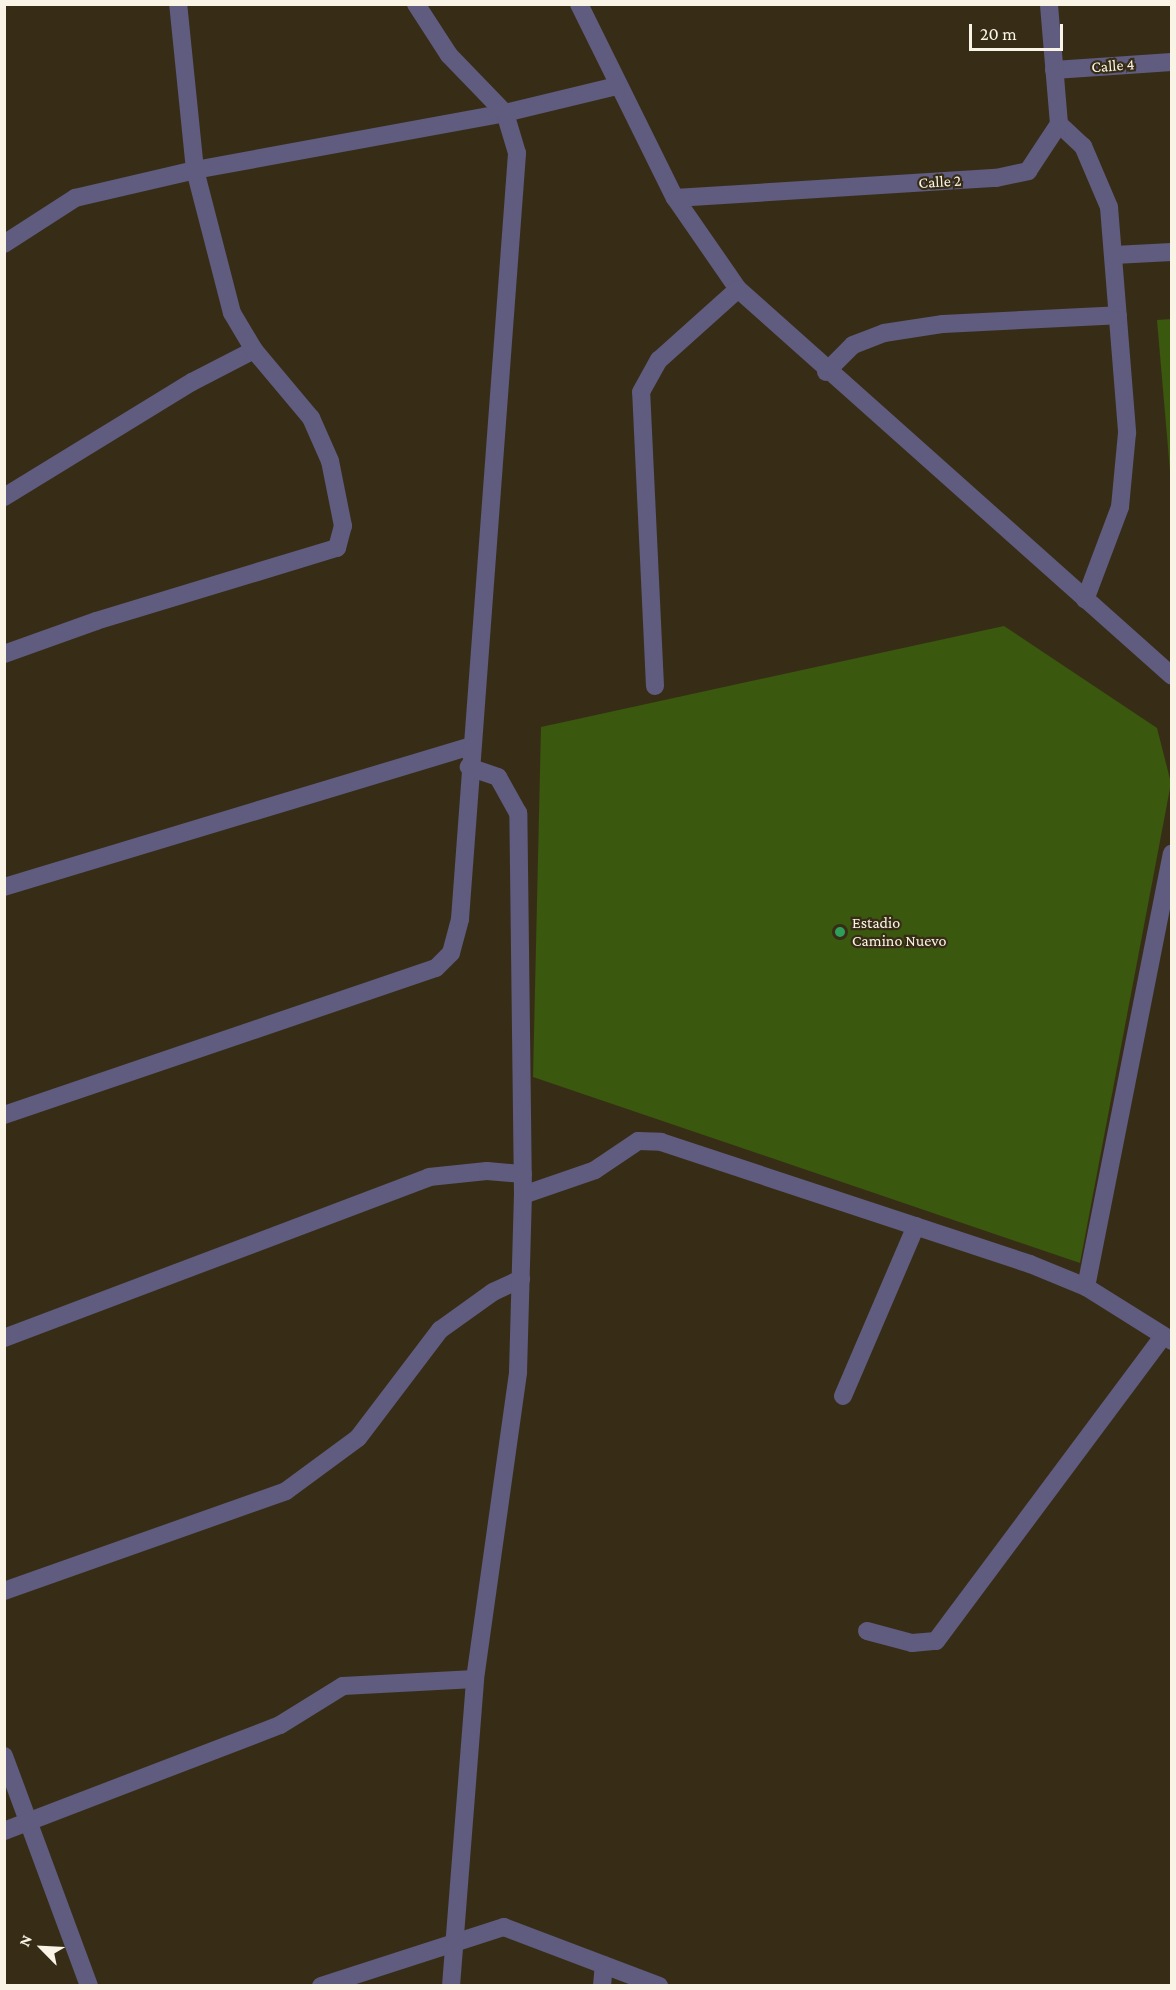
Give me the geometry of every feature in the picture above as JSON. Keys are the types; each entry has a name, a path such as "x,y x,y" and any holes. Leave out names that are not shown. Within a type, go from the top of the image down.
{"street":[{"path":"4,654 117,614 337,548 343,525 330,461 311,418 254,350 232,313 195,170 178,4"},
{"path":"4,1115 436,968 451,953 460,919 470,746 517,153 505,113 449,55 416,4"},
{"path":"579,4 617,86 675,198 738,289 826,372 1172,676"},
{"path":"1049,4 1059,124 1083,146 1102,184 1114,255 1118,315 1126,470 1112,539 1085,600"},
{"name":"Calle 4","path":"1054,70 1172,62"},
{"path":"4,244 75,198 195,170 505,113 617,86"},
{"name":"Calle 2","path":"675,198 996,178 1028,171 1059,124"},
{"path":"1114,255 1172,252"},
{"path":"655,686 641,392 659,360 738,289"},
{"path":"826,372 853,345 884,333 943,324 1118,315"},
{"path":"4,496 192,382 254,350"},
{"path":"4,887 470,746"},
{"path":"451,1986 475,1679 518,1372 523,1195 518,813 498,777 469,767"},
{"path":"1086,1287 1172,853"},
{"path":"523,1195 595,1170 638,1141 661,1142 916,1226 1086,1287 1167,1339 936,1641 912,1643 867,1630"},
{"path":"4,1338 429,1177 486,1171 523,1174"},
{"path":"843,1396 916,1226"},
{"path":"4,1590 286,1491 358,1438 440,1330 493,1292 521,1279"},
{"path":"4,1831 280,1725 343,1686 475,1679"},
{"path":"4,1756 31,1822 88,1986"},
{"path":"321,1986 504,1927 659,1986"},
{"path":"602,1986 604,1965"}],"green space":[{"path":"1171,319 1172,471 1170,471 1157,320"},
{"name":"Estadio Camino Nuevo","path":"1004,626 1157,728 1171,783 1080,1263 533,1077 541,727"}],"place":[{"name":"Estadio Camino Nuevo","path":"840,932"}]}
